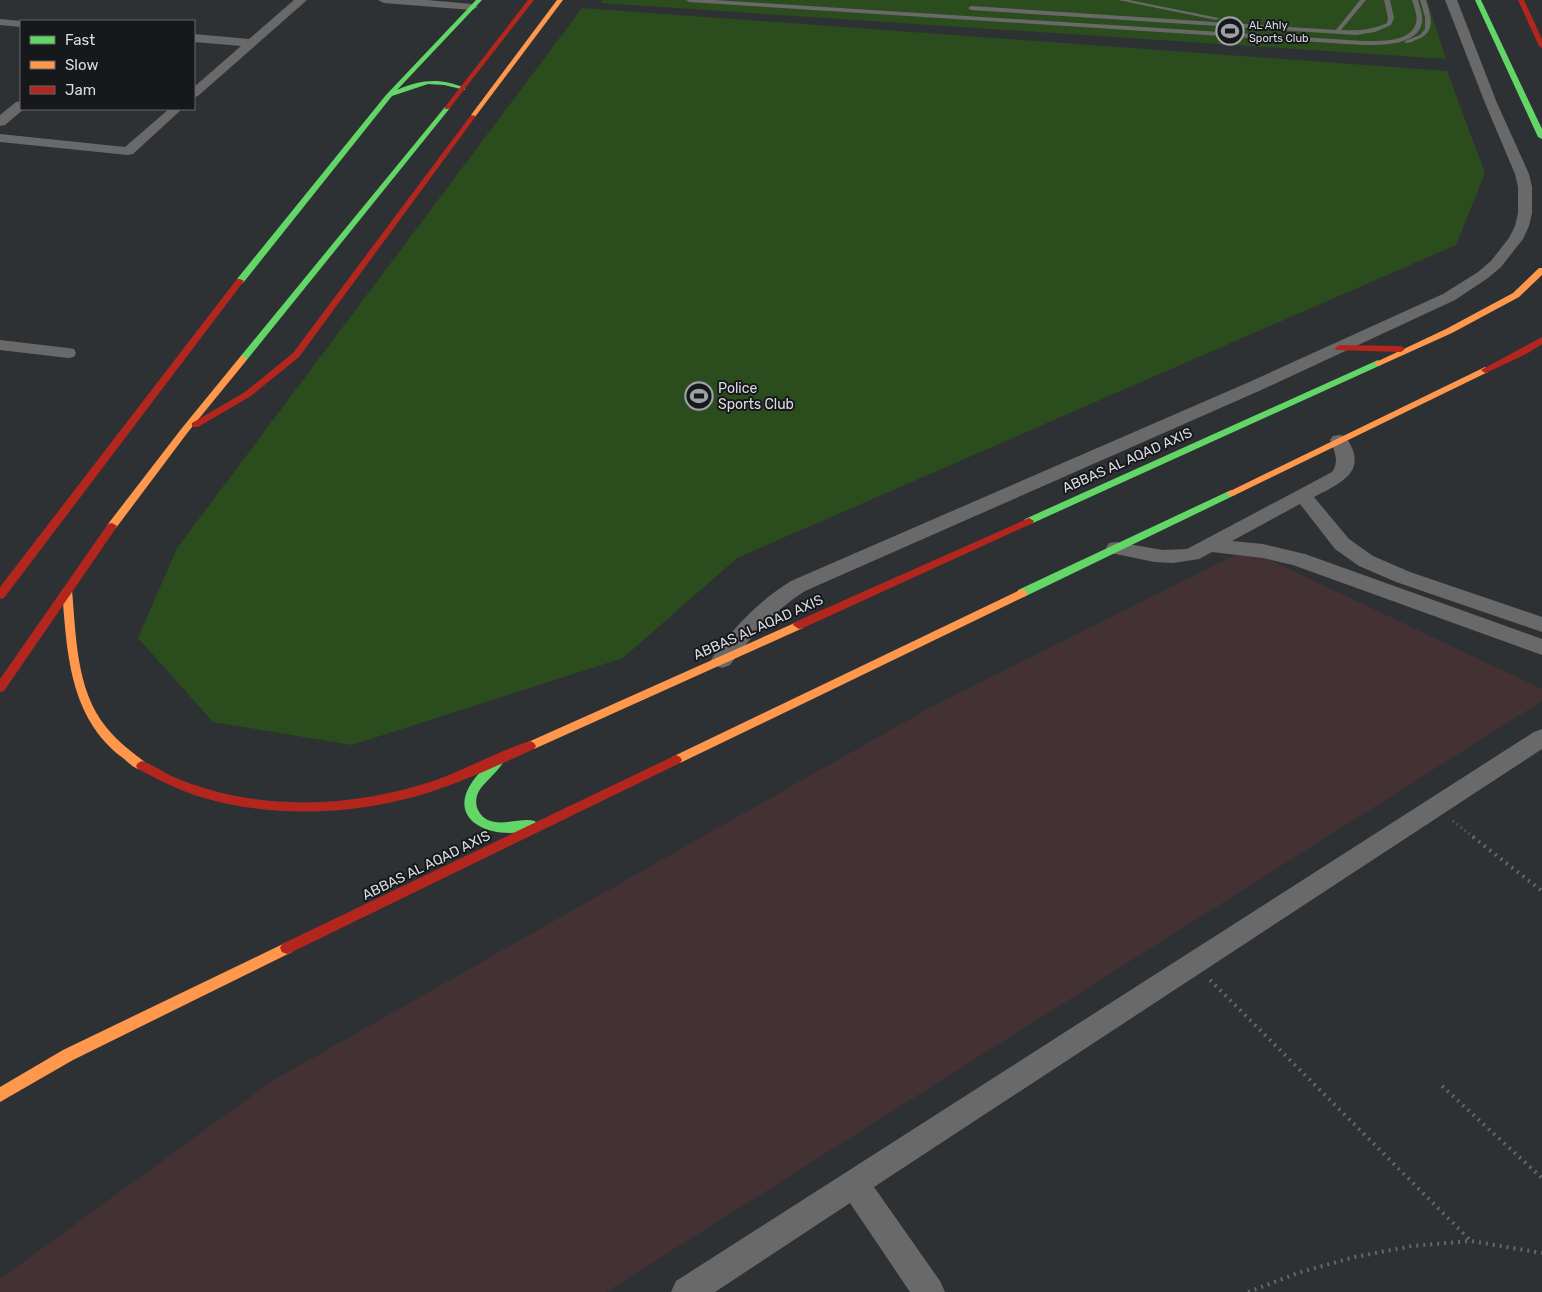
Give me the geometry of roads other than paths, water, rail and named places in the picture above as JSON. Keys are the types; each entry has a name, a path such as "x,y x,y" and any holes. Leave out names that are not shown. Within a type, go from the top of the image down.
{"main road":[{"path":"0,688 68,590 185,430 463,89 531,0"},
{"path":"185,430 238,402 261,387 296,355 560,0"},
{"path":"1478,0 1542,137"},
{"path":"1521,0 1525,18 1542,46"},
{"path":"0,595 249,269 388,96 476,4"},
{"path":"1484,16 1502,17"},
{"path":"388,96 430,80 444,81 463,89"},
{"name":"ABBAS AL AQAD AXIS","path":"68,590 76,681 87,711 109,741 135,763 177,785 215,797 266,805 321,806 363,802 406,794 498,761 1410,349 1484,314 1516,295 1542,270"},
{"name":"ABBAS AL AQAD AXIS","path":"0,1094 68,1055 1525,351 1542,340"},
{"path":"1338,348 1410,349"},
{"path":"498,761 471,795 470,806 473,815 481,822 492,826 502,827 548,823"}],"street":[{"path":"195,92 301,0"},
{"path":"384,0 476,4"},
{"path":"722,660 755,618 776,600 798,586 1338,348 1449,297 1468,287 1502,258 1516,239 1522,226 1526,200 1522,174 1491,103 1451,0"},
{"path":"0,22 20,24"},
{"path":"195,38 252,43"},
{"path":"0,122 20,106"},
{"path":"0,138 128,151 175,110"},
{"path":"0,344 68,353"},
{"path":"1116,548 1160,557 1176,558 1192,554 1343,472 1346,462 1338,440"},
{"path":"1303,495 1332,533 1353,553 1384,570 1416,592"},
{"path":"1210,545 1263,551 1289,557 1416,592 1540,635"},
{"path":"687,1292 1542,738"},
{"path":"854,1184 929,1292"}],"lane":[{"path":"689,0 1363,43 1395,40 1410,35 1417,29 1419,16 1415,0"},
{"path":"961,16 980,0"},
{"path":"1121,0 1245,26 1251,30 1254,36"},
{"path":"1337,32 1363,0"},
{"path":"972,8 1337,32 1365,32 1385,27 1389,24 1391,18 1387,0"},
{"path":"838,10 1368,47 1398,44 1422,36 1428,29 1429,24 1423,0"}],"place":[{"name":"AL Ahly Sports Club","path":"1230,31"},
{"name":"Police Sports Club","path":"699,396"}]}
